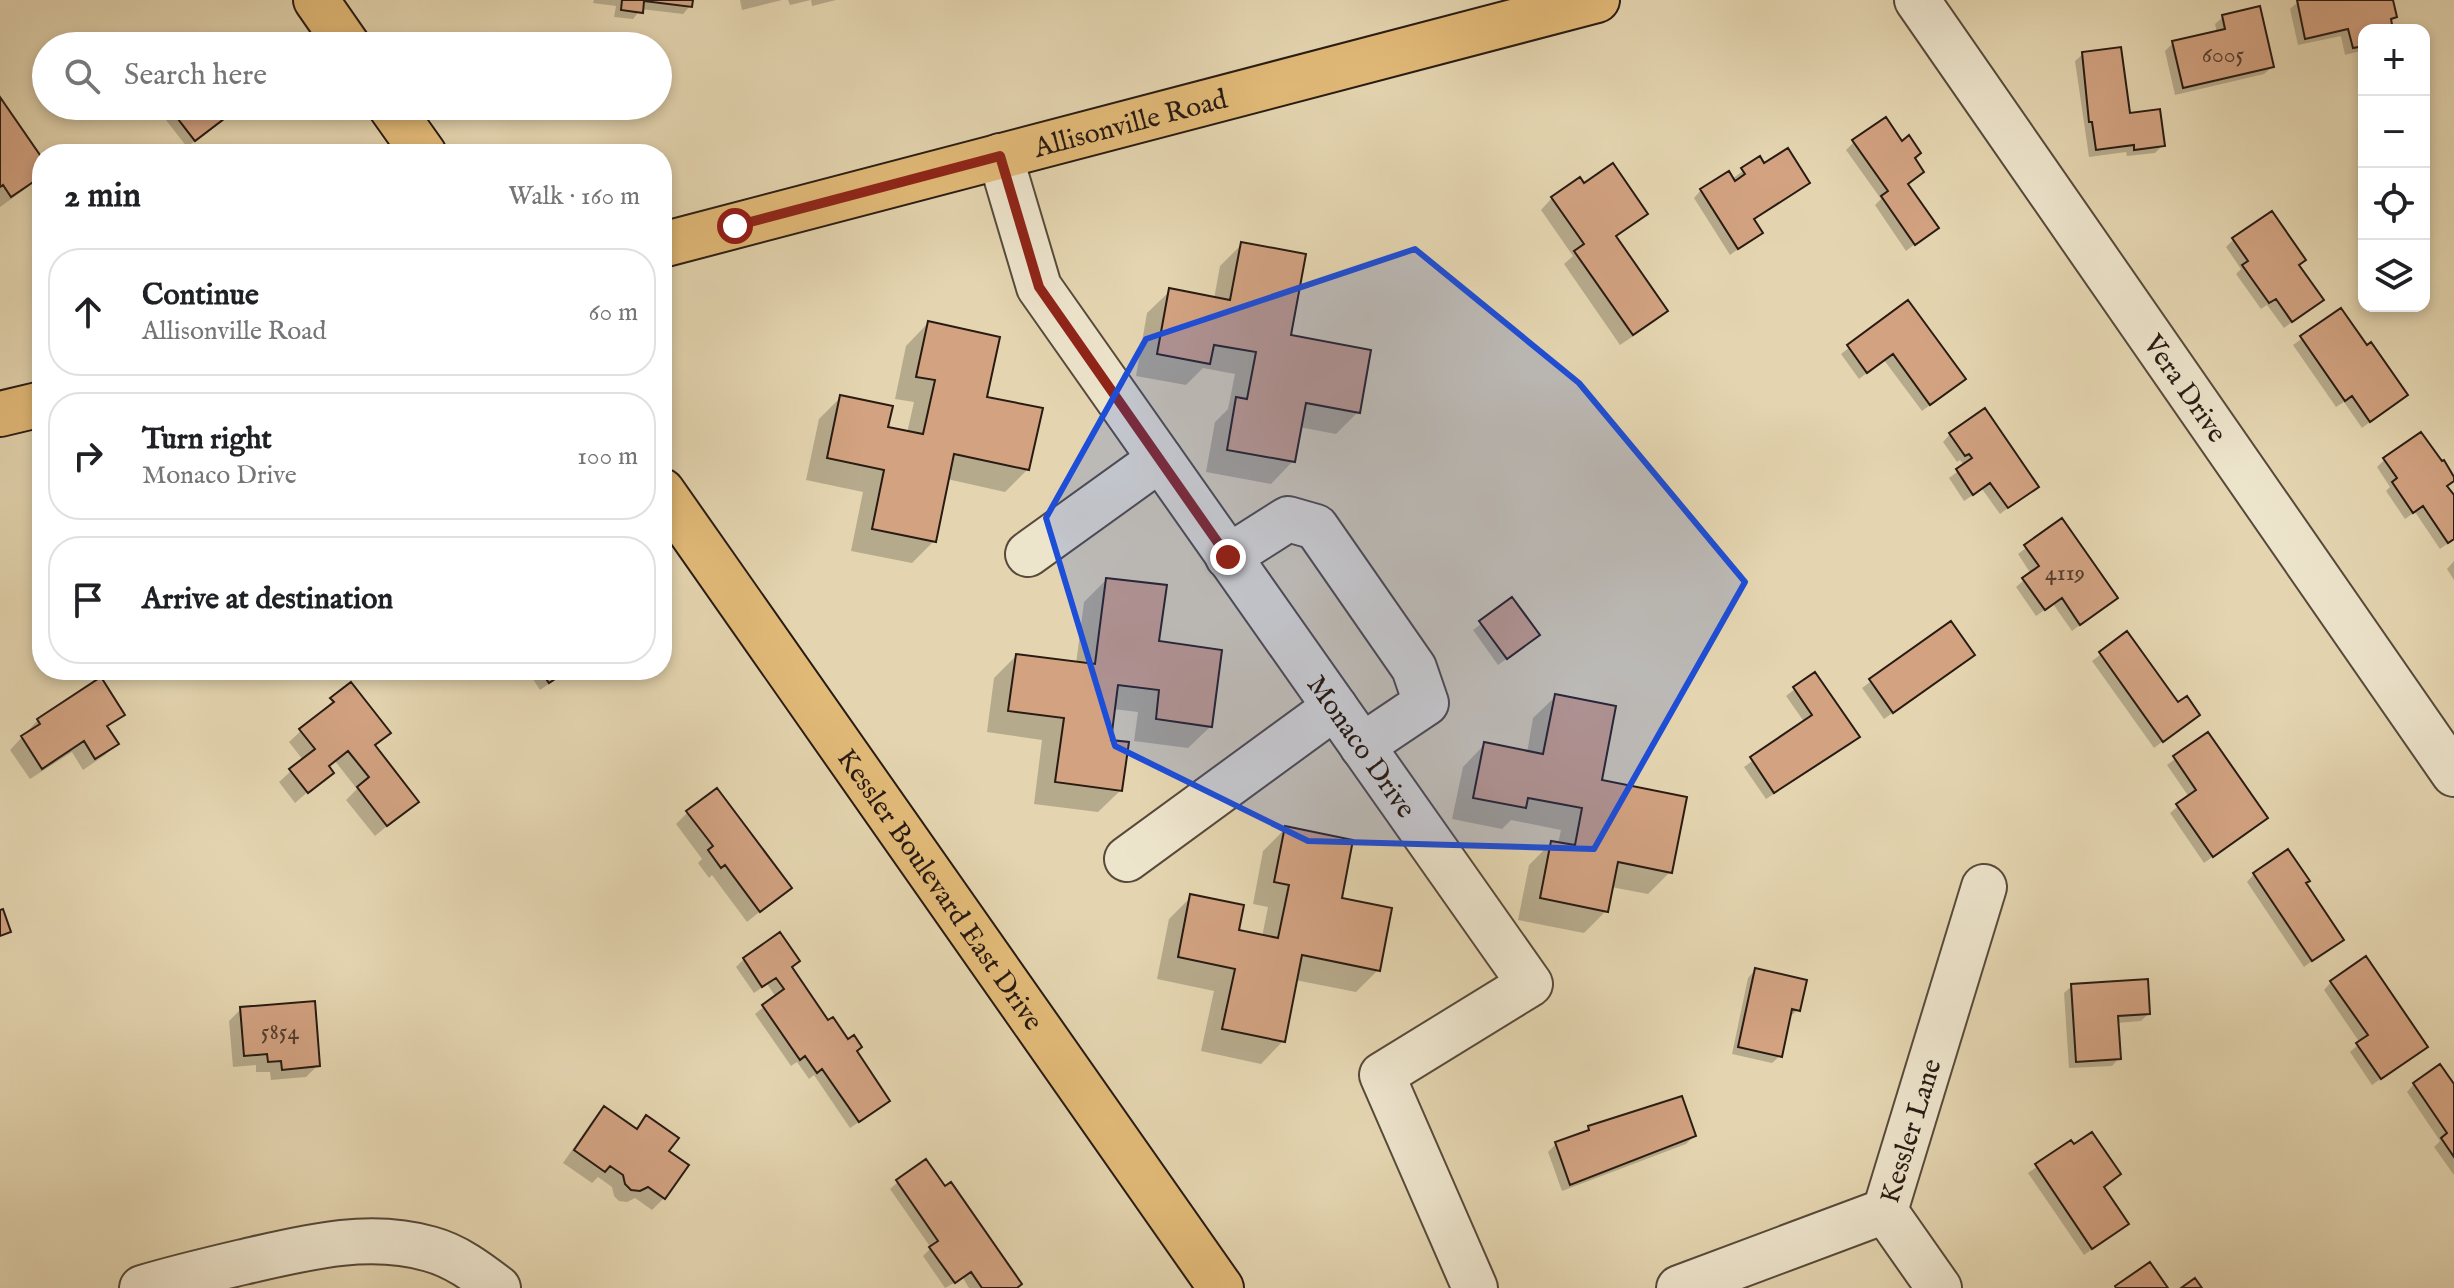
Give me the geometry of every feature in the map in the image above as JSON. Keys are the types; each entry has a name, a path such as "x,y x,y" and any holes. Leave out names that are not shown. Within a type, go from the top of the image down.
{"main road":[{"path":"316,0 338,32"},
{"name":"Allisonville Road","path":"672,242 1597,0"},
{"path":"400,120 417,144"},
{"path":"0,414 32,406"},
{"name":"Kessler Boulevard East Drive","path":"672,505 1213,1285"}],"street":[{"name":"Vera Drive","path":"1917,0 2454,774"},
{"name":"Monaco Drive","path":"1000,156 1039,287 1530,984 1382,1075 1475,1288"},
{"path":"1028,554 1160,459"},
{"path":"1228,557 1288,519 1316,527 1414,668 1426,703 1362,746"},
{"path":"1127,859 1335,707"},
{"name":"Kessler Lane","path":"1679,1288 1885,1211 1984,887"},
{"path":"1885,1211 1939,1288"},
{"path":"142,1288 267,1257 340,1242 370,1240 430,1248 470,1267 498,1288"}],"highlighted area":[{"path":"1415,249 1579,383 1745,582 1594,849 1308,841 1115,746 1046,518 1146,339"}],"building":[{"path":"622,0 693,0 692,7 644,1 643,13 621,10"},
{"path":"2297,0 2393,0 2397,17 2391,19 2392,24 2358,24 2358,47 2353,48 2348,29 2305,39"},
{"path":"2260,6 2274,67 2183,88 2172,41 2225,29 2222,15"},
{"path":"2121,47 2130,113 2160,109 2165,146 2134,150 2134,145 2096,150 2092,122 2089,122 2082,52"},
{"path":"0,97 32,144 32,183 11,197 3,185 0,187"},
{"path":"1886,117 1902,141 1909,135 1921,153 1915,158 1924,172 1908,184 1939,228 1915,245 1881,196 1888,191 1852,140"},
{"path":"179,120 223,120 195,141"},
{"path":"1788,148 1810,183 1754,219 1763,233 1738,249 1700,189 1729,171 1735,181 1745,174 1741,168 1760,156 1764,163"},
{"path":"1613,163 1648,214 1616,236 1668,311 1633,335 1574,251 1584,244 1551,197 1580,177 1584,183"},
{"path":"2272,211 2306,260 2299,265 2324,300 2292,322 2276,299 2269,303 2242,265 2248,261 2232,238"},
{"path":"1241,242 1306,254 1291,335 1371,350 1360,413 1306,403 1295,462 1227,450 1236,397 1247,399 1256,352 1214,345 1210,364 1157,354 1169,288 1230,300"},
{"path":"1908,300 1966,379 1930,405 1893,354 1867,373 1847,345"},
{"path":"2341,308 2367,345 2371,342 2408,395 2370,422 2352,396 2345,401 2300,336"},
{"path":"928,321 1000,337 987,397 1043,408 1029,470 954,454 936,542 872,529 884,470 827,458 840,395 893,406 888,427 923,434 935,380 916,377"},
{"path":"1985,408 2039,487 2008,508 1990,483 1973,495 1956,469 1972,458 1969,454 1965,456 1949,433"},
{"path":"2421,432 2454,477 2454,481 2447,486 2454,495 2454,539 2448,543 2423,506 2413,513 2392,482 2397,478 2383,458"},
{"path":"2062,518 2118,598 2080,625 2062,598 2045,610 2022,578 2039,566 2024,545"},
{"path":"1106,578 1167,585 1159,641 1222,650 1212,727 1156,719 1159,690 1118,685 1111,740 1129,742 1122,791 1055,782 1064,718 1008,711 1016,654 1095,664"},
{"path":"1512,597 1540,635 1507,659 1479,621"},
{"path":"1951,621 1975,655 1893,713 1869,679"},
{"path":"2127,631 2178,702 2187,696 2200,715 2163,742 2099,652"},
{"path":"1815,672 1860,737 1774,793 1750,757 1812,715 1793,687"},
{"path":"96,680 103,680 125,715 107,726 119,744 95,759 84,741 42,769 21,736 40,724 37,719"},
{"path":"351,682 391,733 375,745 419,802 387,826 357,787 369,777 348,751 329,766 334,773 308,793 289,769 315,749 299,729 334,702 330,698"},
{"path":"1555,694 1616,706 1602,780 1687,797 1672,873 1618,862 1608,912 1540,898 1551,841 1575,845 1582,808 1528,798 1526,808 1473,798 1484,742 1543,754"},
{"path":"2208,732 2268,818 2213,857 2176,804 2196,790 2173,756"},
{"path":"717,788 792,888 760,912 725,865 721,868 708,850 713,846 686,811"},
{"path":"1285,826 1353,840 1342,898 1392,908 1380,971 1302,955 1285,1042 1222,1029 1235,969 1178,957 1190,894 1244,905 1239,930 1278,938 1289,885 1274,882"},
{"path":"2288,849 2310,881 2306,883 2344,940 2312,961 2253,873"},
{"path":"3,909 11,932 0,936 0,910"},
{"path":"780,932 800,961 792,967 828,1020 833,1017 848,1039 854,1035 862,1047 857,1051 890,1101 859,1122 822,1069 817,1073 805,1056 800,1060 762,1005 784,989 776,978 762,987 743,958"},
{"path":"2366,956 2428,1047 2381,1079 2356,1043 2368,1035 2330,981"},
{"path":"1755,968 1807,980 1800,1011 1792,1009 1782,1057 1738,1047"},
{"path":"2148,979 2150,1014 2118,1016 2121,1059 2076,1062 2071,984"},
{"path":"315,1001 320,1066 282,1070 281,1061 268,1062 267,1054 244,1056 240,1007"},
{"path":"2440,1064 2454,1084 2454,1157 2441,1138 2447,1133 2413,1083"},
{"path":"1682,1096 1696,1136 1570,1185 1555,1142 1589,1130 1588,1126"},
{"path":"604,1106 637,1129 646,1115 679,1138 669,1151 689,1165 665,1199 648,1187 640,1191 631,1190 625,1184 623,1175 610,1166 605,1172 574,1150"},
{"path":"2092,1132 2121,1174 2104,1187 2129,1224 2092,1249 2035,1164 2071,1140 2074,1144"},
{"path":"926,1159 945,1186 951,1182 1022,1284 1017,1288 982,1288 971,1272 955,1283 929,1247 938,1241 896,1180"},
{"path":"2150,1262 2168,1288 2116,1288 2115,1286"},
{"path":"2195,1278 2202,1288 2181,1288"}],"route":[{"path":"735,226 1000,156 1039,287 1228,557"}]}
